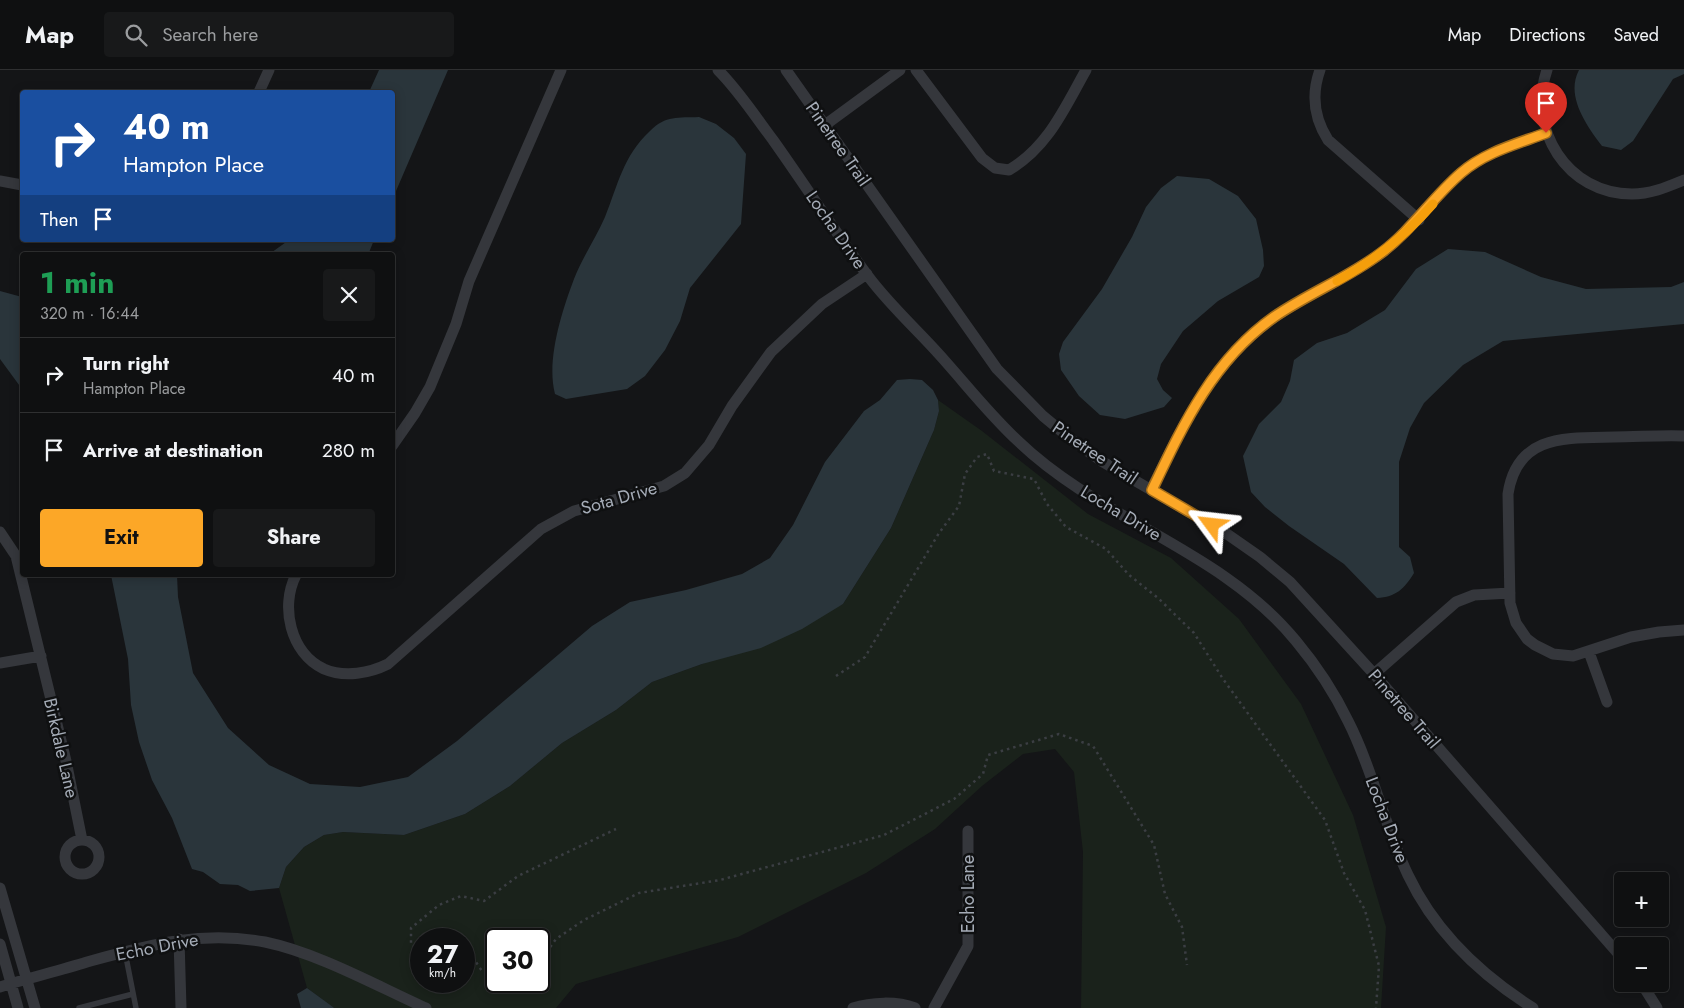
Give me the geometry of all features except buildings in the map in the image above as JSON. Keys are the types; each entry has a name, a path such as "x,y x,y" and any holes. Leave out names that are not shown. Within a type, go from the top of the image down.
{"street":[{"path":"260,90 269,70"},
{"path":"395,442 416,413 430,387 456,324 469,281 561,70"},
{"name":"Locha Drive","path":"718,70 747,104 882,294 946,362 990,415 1022,445 1085,492 1237,584 1266,609 1292,636 1330,687 1348,721 1395,845 1422,901 1443,930 1466,956 1492,980 1533,1008"},
{"name":"Pinetree Trail","path":"786,70 997,369 1043,416 1072,440 1103,462 1227,534 1260,557 1302,594 1614,949"},
{"path":"825,125 900,70"},
{"path":"916,70 982,158 995,168 1009,170 1028,159 1048,137 1086,70"},
{"path":"1320,70 1315,87 1314,106 1319,124 1328,140 1419,220"},
{"path":"1547,70 1543,82 1541,103 1546,133 1554,151 1567,167 1584,180 1603,189 1623,194 1644,193 1684,180"},
{"path":"1152,490 1185,421 1202,392 1223,364 1247,340 1295,304 1352,273 1381,254 1419,220 1447,187 1474,164 1498,150 1546,133"},
{"path":"0,182 20,185"},
{"name":"Sota Drive","path":"295,577 288,598 288,614 295,639 315,662 325,669 354,673 370,672 388,664 541,529 574,511 664,486 685,473 709,445 732,406 771,352 822,304 867,274"},
{"path":"1684,436 1556,440 1546,442 1524,458 1513,475 1508,494 1510,593 1516,622 1527,639 1535,645 1563,656 1589,652 1631,637 1684,630"},
{"name":"Birkdale Lane","path":"0,532 16,556 20,573"},
{"name":"Birkdale Lane","path":"21,577 82,840"},
{"path":"1374,674 1456,602 1474,595 1510,593"},
{"path":"1589,652 1607,702"},
{"path":"0,663 40,656"},
{"name":"Echo Lane","path":"934,1008 968,946 968,831"},
{"path":"0,888 35,1008"},
{"name":"Echo Drive","path":"0,987 178,939 235,938 290,949 426,1008"},
{"path":"178,939 181,1008"},
{"path":"0,944 18,1008"},
{"path":"1647,992 1657,1008"},
{"path":"853,1008 862,1005 904,1004 915,1008"}],"lane":[{"path":"125,952 136,1008"},
{"path":"79,1008 133,994"}],"path":[{"path":"836,676 865,657 939,534 959,506 965,474 977,457 987,454 994,471 1034,479 1047,504 1066,527 1106,549 1129,575 1158,598 1194,633 1223,679 1325,820 1344,873 1365,910 1379,966 1376,1008"},
{"path":"550,947 556,939 584,920 639,893 720,880 884,835 954,799 983,774 988,755 1059,734 1093,746 1154,845 1165,894 1182,927 1187,965"},
{"path":"411,928 439,905 461,896 484,901 518,876 616,829"},
{"path":"475,961 482,971 485,972"}],"shaded area":[{"path":"379,70 448,70 395,193 395,90 370,90"},
{"path":"1579,70 1684,70 1684,74 1673,79 1633,141 1621,150 1602,146 1584,120 1576,100 1575,90 1575,80"},
{"path":"699,117 716,124 734,138 746,154 741,224 690,288 680,321 665,350 645,376 627,389 566,399 555,394 552,366 565,306 577,271 605,217 627,161 633,150 661,122 673,118"},
{"path":"1177,176 1209,179 1238,196 1256,219 1263,250 1264,266 1259,277 1218,301 1183,331 1161,364 1157,379 1163,390 1172,398 1164,407 1125,419 1100,415 1079,396 1061,370 1059,354 1063,342 1102,289 1132,237 1146,207 1161,188"},
{"path":"286,242 373,242 369,252 272,252"},
{"path":"1448,249 1485,252 1541,277 1586,289 1671,287 1684,282 1684,324 1503,341 1463,365 1424,403 1410,428 1399,462 1399,547 1410,557 1414,573 1407,584 1399,591 1389,596 1377,598 1344,564 1265,507 1251,492 1243,456 1259,424 1281,402 1290,381 1294,360 1317,343 1347,333 1385,310 1416,269"},
{"path":"0,291 20,296 20,386 0,359"},
{"path":"897,380 922,380 933,390 938,400 939,411 934,430 891,528 843,604 802,629 761,648 702,664 652,682 616,710 562,743 510,786 465,814 404,835 343,832 324,835 304,847 286,867 279,888 250,891 238,885 220,884 203,872 192,869 172,818 152,780 139,742 131,705 128,659 111,577 177,577 178,597 193,673 228,728 269,765 310,784 360,787 408,777 457,741 592,626 630,602 686,590 742,574 770,558 793,525 825,462 864,411 880,400"},
{"path":"938,400 982,431 1088,514 1171,558 1239,619 1301,704 1353,815 1386,927 1381,1008 1081,1008 1083,852 1074,772 1055,749 1023,754 982,786 935,829 866,873 738,937 576,984 556,1008 334,1008 307,988 279,888 286,867 304,847 324,835 343,832 404,835 465,814 510,786 562,743 616,710 652,682 702,664 843,604 891,528 934,430 939,411"},
{"path":"307,988 334,1008 301,1008 297,994"}],"slow traffic":[{"path":"1337,281 1381,254 1419,220 1433,204"}],"route":[{"path":"1212,525 1152,490 1185,421 1202,392 1223,364 1273,318 1302,299 1352,273 1381,254 1419,220 1462,172 1498,150 1546,133"}]}
